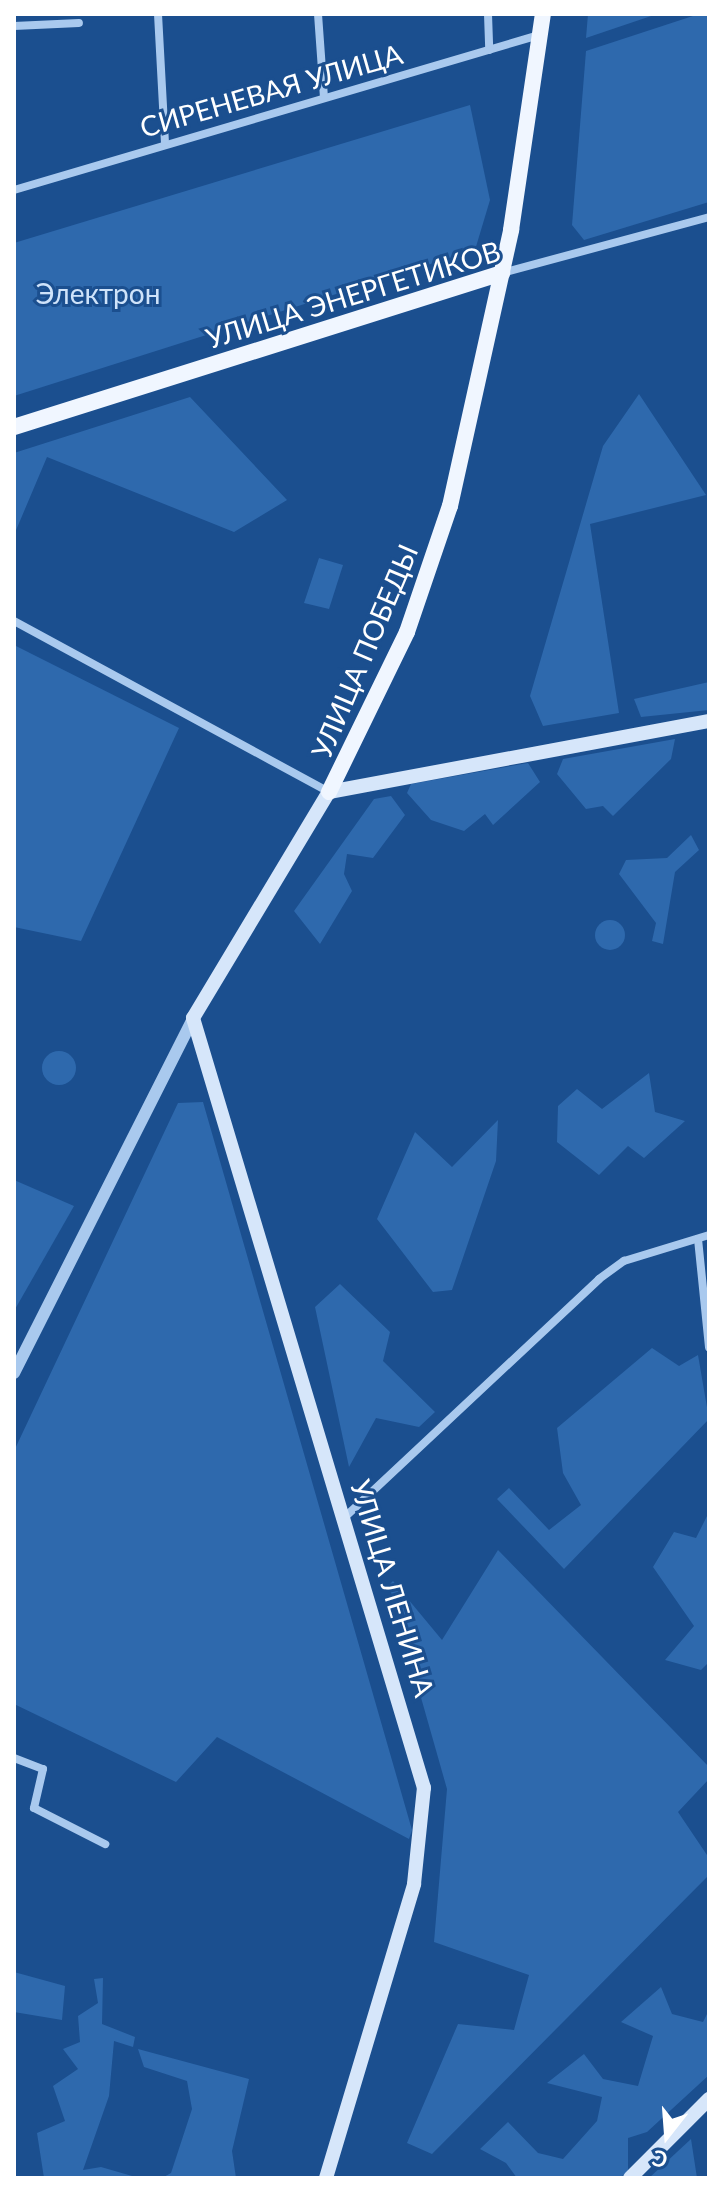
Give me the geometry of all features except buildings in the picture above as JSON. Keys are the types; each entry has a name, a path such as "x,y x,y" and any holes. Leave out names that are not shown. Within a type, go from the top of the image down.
{"main road":[{"name":"УЛИЦА ПОБЕДЫ","path":"193,1018 359,740 431,570 502,273 543,14"},
{"name":"УЛИЦА ЭНЕРГЕТИКОВ","path":"14,427 502,273"},
{"path":"329,792 709,721"},
{"name":"УЛИЦА ЛЕНИНА","path":"193,1018 418,1760 425,1810 400,1941 326,2178"},
{"path":"630,2178 709,2099"}],"street":[{"path":"158,14 165,143"},
{"path":"318,14 324,97"},
{"path":"488,14 489,50"},
{"path":"14,26 79,23"},
{"name":"СИРЕНЕВАЯ УЛИЦА","path":"14,190 165,143 540,35"},
{"name":"УЛИЦА ЭНЕРГЕТИКОВ","path":"502,273 709,217"},
{"path":"14,621 329,792"},
{"path":"14,1373 193,1018"},
{"path":"345,1517 599,1279 624,1261 709,1235"},
{"path":"698,1239 709,1347"},
{"path":"14,1758 43,1769 34,1808 105,1844"}],"green space":[{"path":"588,14 657,14 586,38"},
{"path":"699,14 709,14 709,202 584,240 572,225 586,51"},
{"name":"Электрон","path":"470,105 490,200 475,250 14,396 14,243"},
{"path":"639,394 706,495 590,524 619,713 543,726 530,696 603,446"},
{"path":"190,397 287,500 234,532 47,457 14,535 14,453"},
{"path":"319,558 343,565 329,609 304,603"},
{"path":"14,645 179,728 81,941 14,927"},
{"path":"709,682 709,710 641,717 634,699"},
{"path":"675,739 671,759 613,816 603,806 586,809 557,774 563,759"},
{"path":"528,763 540,782 493,825 485,814 464,831 431,820 407,793 411,784"},
{"path":"391,796 405,815 373,858 347,854 344,874 352,891 320,944 294,911 374,799"},
{"path":"691,835 699,850 675,872 663,944 652,941 656,923 619,874 626,860 667,858"},
{"path":"610,920 621,924 625,935 621,946 610,950 599,946 595,935 599,924"},
{"path":"59,1051 71,1056 76,1068 71,1080 59,1085 47,1080 42,1068 47,1056"},
{"path":"649,1073 655,1112 685,1121 644,1158 628,1146 599,1175 557,1142 558,1106 577,1089 602,1109"},
{"path":"203,1102 412,1830 409,1839 217,1737 176,1782 14,1704 14,1451 178,1103"},
{"path":"498,1120 496,1161 452,1290 433,1292 377,1219 415,1132 452,1167"},
{"path":"14,1180 74,1206 14,1311"},
{"path":"340,1284 390,1332 383,1361 435,1412 419,1427 376,1418 349,1467 315,1307"},
{"path":"652,1348 679,1366 698,1355 709,1419 564,1569 497,1499 509,1488 549,1530 581,1505 563,1473 557,1428"},
{"path":"709,1512 709,1662 701,1670 665,1660 694,1626 653,1567 674,1532 696,1538"},
{"path":"498,1550 709,1767 709,1779 678,1812 709,1858 709,1875 432,2154 407,2143 458,2024 514,2030 529,1975 434,1942 447,1789 389,1585 393,1581 442,1640"},
{"path":"14,1972 65,1986 62,2020 14,2012"},
{"path":"103,1978 102,2024 135,2037 133,2047 114,2041 109,2096 83,2170 101,2167 139,2178 44,2178 37,2133 65,2121 53,2086 78,2069 63,2049 80,2042 78,2016 98,2003 94,1979"},
{"path":"661,1987 672,2014 703,2022 709,2010 709,2075 647,2132 628,2138 628,2171 620,2178 517,2178 506,2163 480,2149 508,2122 538,2153 563,2159 597,2121 602,2097 547,2083 584,2054 603,2079 638,2086 653,2036 621,2022"},
{"path":"138,2049 249,2079 232,2151 236,2178 162,2178 171,2173 192,2109 187,2081 144,2067"},
{"path":"691,2139 697,2178 649,2178"}]}
